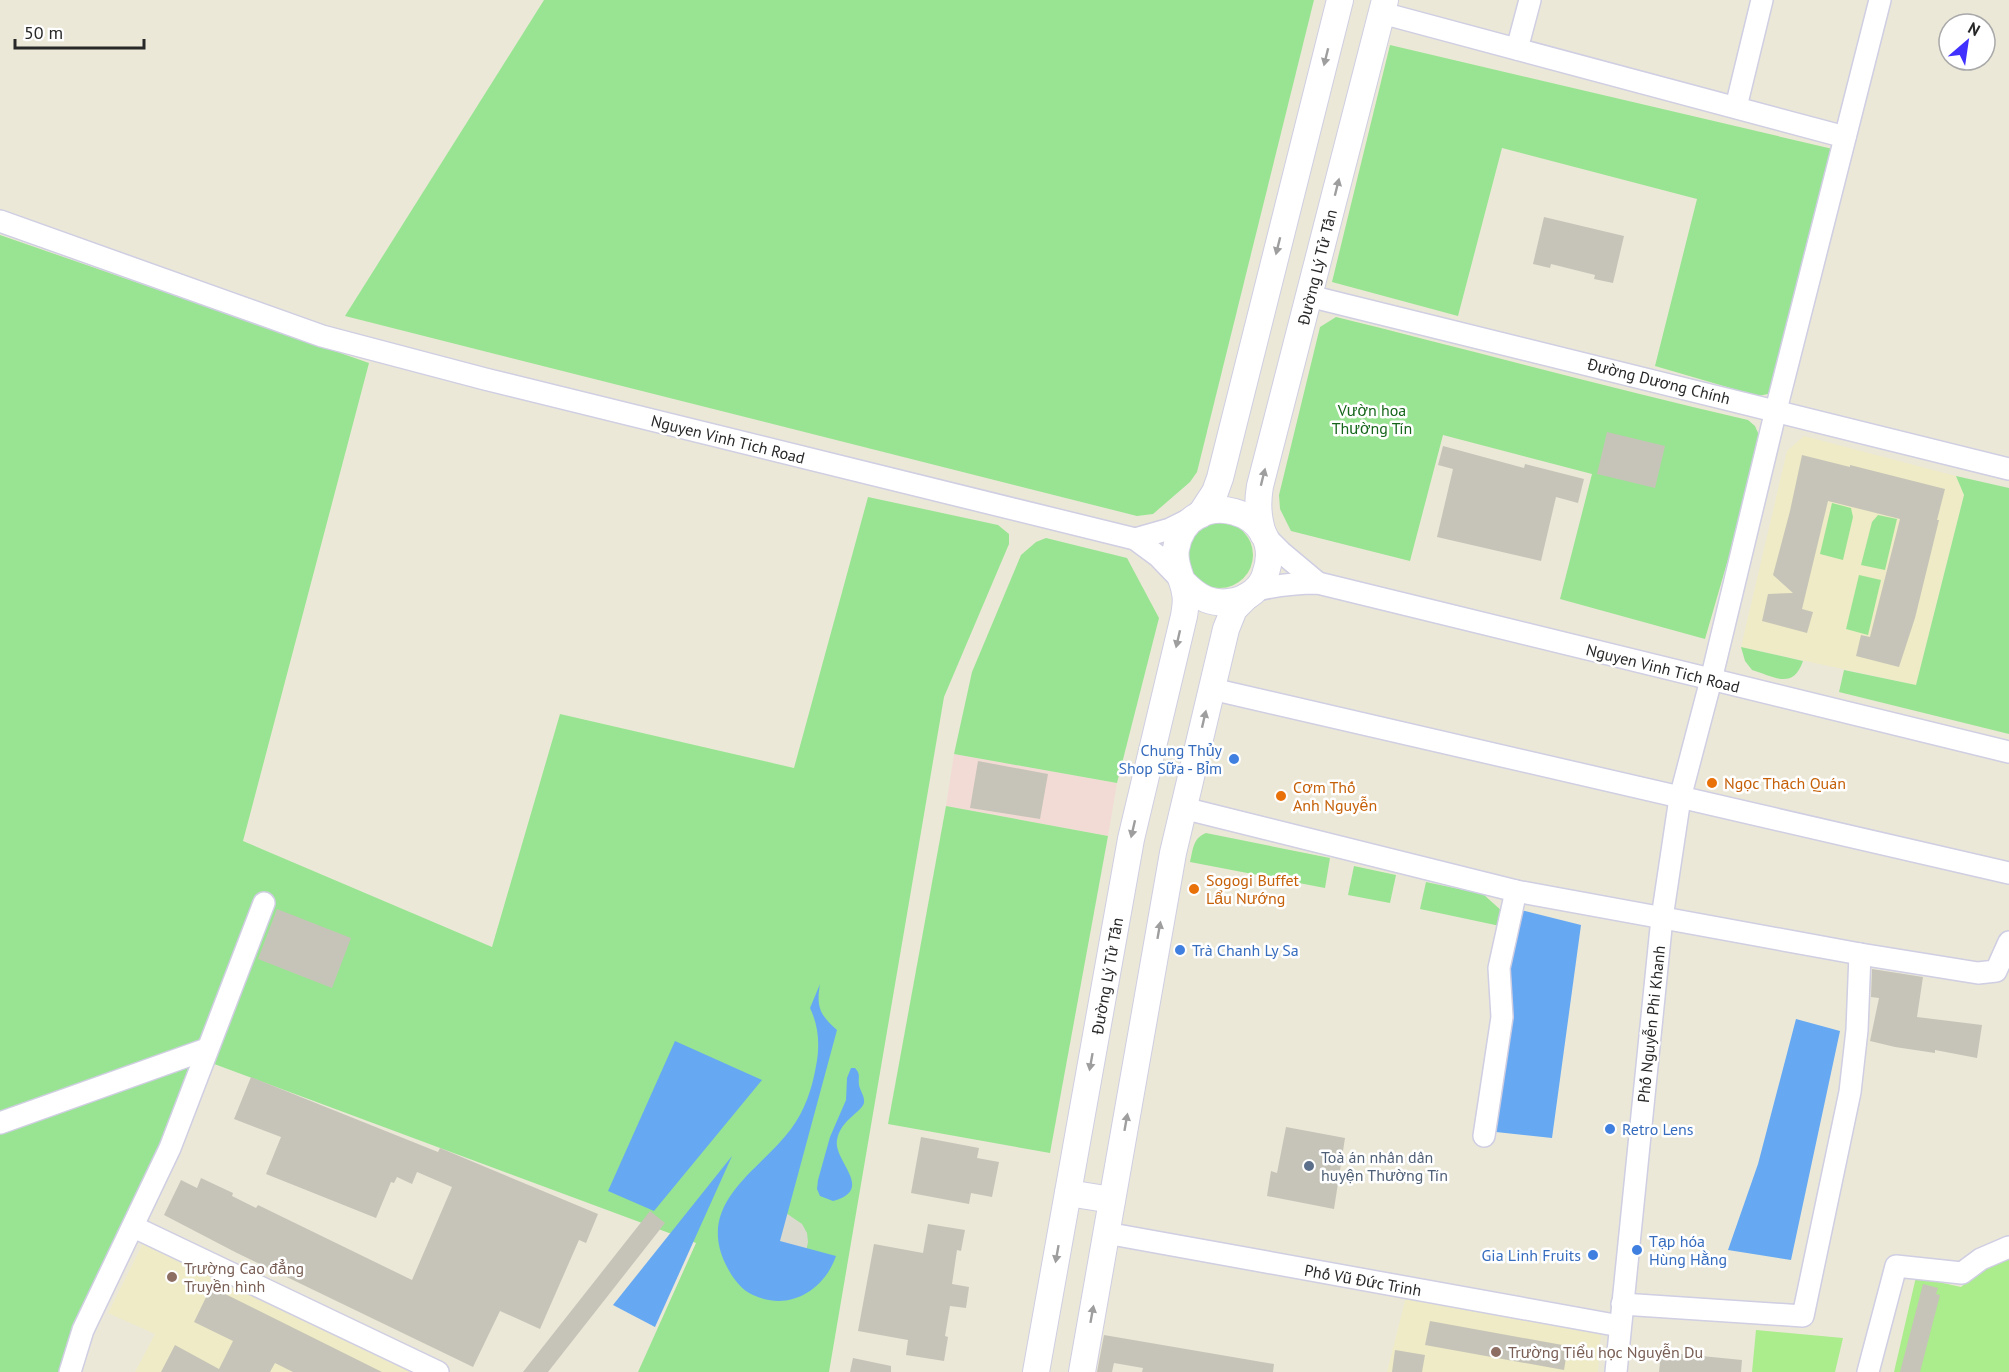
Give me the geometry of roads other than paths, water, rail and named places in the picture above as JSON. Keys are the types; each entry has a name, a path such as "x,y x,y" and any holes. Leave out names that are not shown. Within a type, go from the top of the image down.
{"street":[{"path":"1183,582 1176,567 1175,551 1179,536 1188,524 1200,515 1215,492 1220,478 1340,0"},
{"path":"1517,49 1530,0"},
{"path":"1736,107 1762,0"},
{"name":"Phố Nguyễn Phi Khanh","path":"1616,1372 1662,918 1680,798 1880,0"},
{"path":"1384,6 1517,49 1845,137"},
{"name":"Đường Lý Tử Tấn","path":"1263,534 1257,505 1384,6"},
{"name":"Nguyen Vinh Tich Road","path":"0,221 322,336 485,379 1135,538"},
{"name":"Đường Dương Chính","path":"1309,296 2009,469"},
{"path":"1082,1372 1173,853 1183,808 1226,629 1234,609 1264,578 1269,562 1269,548 1255,522 1242,514 1228,510 1214,510 1170,529 1135,538"},
{"path":"1263,534 1318,583"},
{"path":"1135,538 1158,556 1194,594 1209,601 1225,603 1240,600 1251,593 1271,586 1318,583"},
{"name":"Đường Lý Tử Tấn","path":"1036,1372 1131,839 1184,616 1186,597 1183,582"},
{"name":"Nguyen Vinh Tich Road","path":"1318,583 2009,752"},
{"path":"1212,689 2009,873"},
{"path":"1183,808 1515,891 1860,954 1978,973 1996,971 2009,942"},
{"path":"1484,1136 1502,1017 1499,968 1515,891"},
{"path":"70,1372 83,1330 170,1148 264,903"},
{"path":"1622,1304 1803,1316 1850,1092 1857,1030 1860,954"},
{"path":"0,1123 207,1049"},
{"path":"1068,1193 1112,1200"},
{"path":"134,1227 438,1372"},
{"name":"Phố Vũ Đức Trinh","path":"1107,1233 1620,1326"},
{"path":"1868,1372 1896,1266 1962,1273 1981,1258 2009,1247"}],"water":[{"path":"1517,909 1581,925 1552,1138 1496,1132 1511,1026 1509,970"},
{"path":"820,984 819,1005 823,1015 837,1030 780,1241 836,1256 823,1279 803,1295 779,1301 766,1300 745,1290 731,1274 719,1243 719,1223 725,1205 735,1189 791,1129 804,1107 812,1083 818,1044 817,1029 810,1008"},
{"path":"1796,1019 1840,1031 1791,1260 1728,1250 1758,1164"},
{"path":"675,1041 762,1080 654,1211 608,1191"},
{"path":"851,1068 855,1068 858,1072 864,1103 839,1133 837,1148 852,1182 851,1190 845,1196 833,1201 820,1196 817,1189 818,1180 830,1137 846,1100 847,1078"},
{"path":"732,1156 655,1327 613,1305"}],"place":[{"name":"Chung Thủy Shop Sữa - Bỉm","path":"1234,759"},
{"name":"Ngọc Thạch Quán","path":"1712,783"},
{"name":"Cơm Thố Anh Nguyễn","path":"1281,796"},
{"name":"Sogogi Buffet Lẩu Nướng","path":"1194,889"},
{"name":"Trà Chanh Ly Sa","path":"1180,950"},
{"name":"Retro Lens","path":"1610,1129"},
{"name":"Toà án nhân dân huyện Thường Tín","path":"1309,1166"},
{"name":"Tạp hóa Hùng Hằng","path":"1637,1250"},
{"name":"Gia Linh Fruits","path":"1593,1255"},
{"name":"Trường Cao đẳng Truyền hình","path":"172,1277"},
{"name":"Trường Tiểu học Nguyễn Du","path":"1496,1352"}],"park label":[{"name":"Vườn hoa Thường Tín","path":"1372,419"}]}
